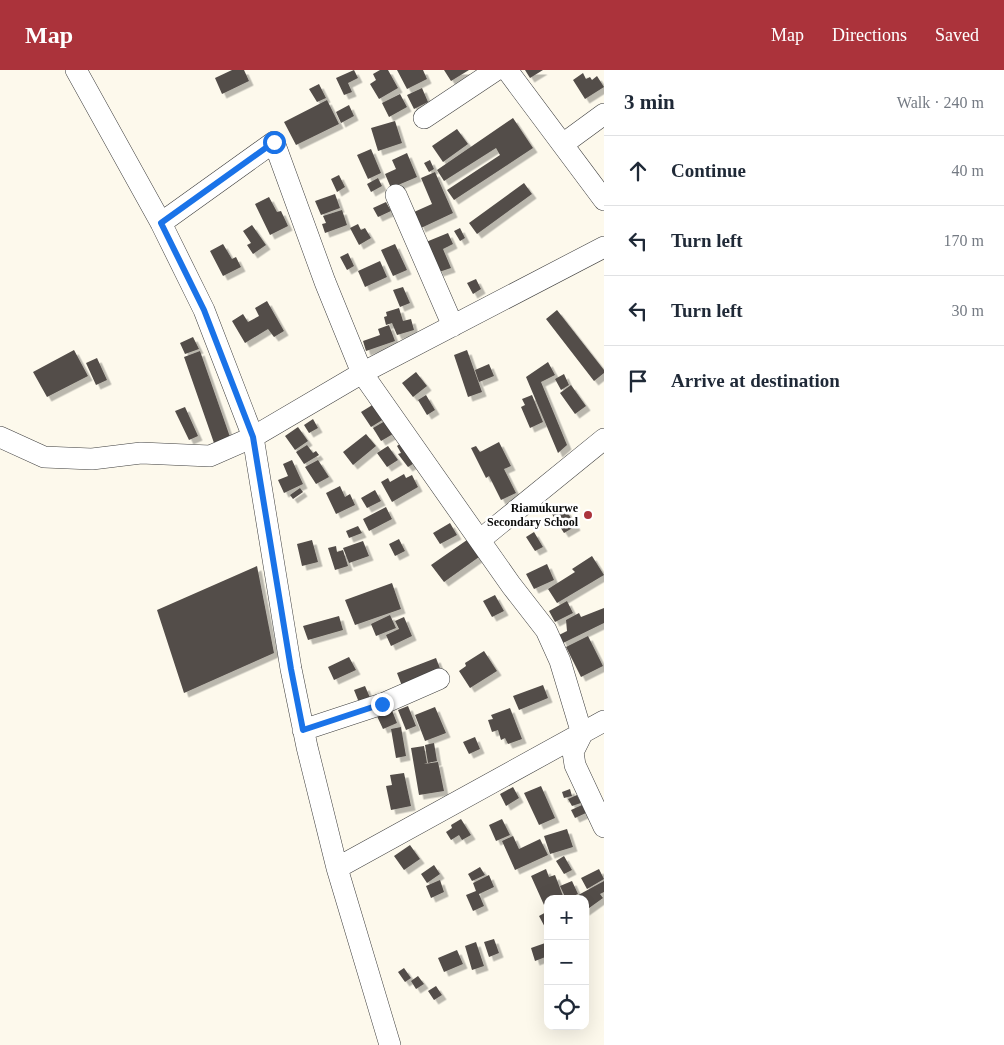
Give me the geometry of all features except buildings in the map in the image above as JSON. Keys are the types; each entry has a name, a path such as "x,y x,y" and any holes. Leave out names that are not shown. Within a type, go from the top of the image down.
{"street":[{"path":"76,70 161,223 204,310 253,437 291,669 303,730 337,868 390,1045"},
{"path":"424,118 496,70"},
{"path":"507,70 604,200"},
{"path":"564,144 604,114"},
{"path":"161,223 274,142 362,373 481,539 511,585 546,630 560,661 582,734 573,752 576,765 604,827"},
{"path":"396,195 453,326"},
{"path":"0,437 44,457 92,460 140,453 210,456 253,437 362,373 604,248"},
{"path":"481,539 604,439"},
{"path":"303,730 382,704 439,679"},
{"path":"337,868 604,722"}],"place":[{"name":"Riamukurwe Secondary School","path":"588,515"}],"route":[{"path":"274,142 161,223 204,310 253,437 291,669 303,730 382,704"}]}
